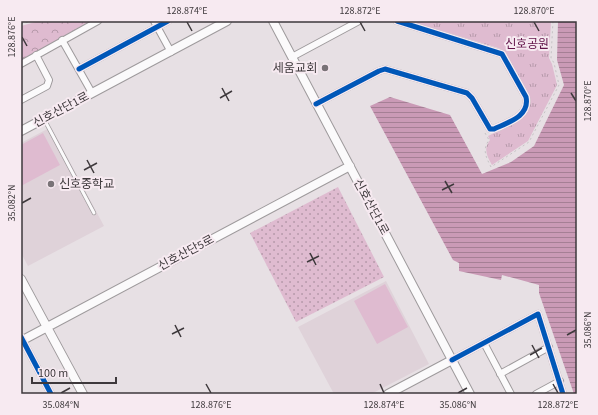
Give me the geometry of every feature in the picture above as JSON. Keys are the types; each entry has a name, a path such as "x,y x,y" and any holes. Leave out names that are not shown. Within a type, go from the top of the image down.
{"main road":[{"name":"신호산단1로","path":"21,131 227,21"},
{"name":"신호산단1로","path":"273,21 470,394"},
{"name":"신호산단5로","path":"22,340 350,166"},
{"path":"21,279 83,394"},
{"path":"388,394 452,360"}],"street":[{"path":"21,64 98,21"},
{"path":"79,69 156,24 168,21"},
{"path":"292,57 359,21"},
{"path":"316,104 379,70 385,69 467,93 472,98 490,128 494,129 519,116 524,111 527,105 526,97 502,54 397,21"},
{"path":"156,24 171,52"},
{"path":"62,40 92,93"},
{"path":"21,100 49,84 49,80 36,55"},
{"path":"452,360 538,314 563,394"},
{"name":"신호산단5로","path":"22,340 52,394"},
{"path":"484,343 511,394"},
{"path":"500,374 549,347"},
{"path":"536,394 560,381"}],"lane":[{"path":"44,119 94,213"}],"path":[{"path":"21,24 32,21"}],"shaded area":[{"path":"558,21 577,21 577,394 574,394 539,293 539,285 502,275 501,280 459,271 459,263 453,260 370,106 390,97 450,115 482,174 511,162 534,146 564,85 557,60"},
{"name":"신호중학교","path":"51,127 104,226 28,266 21,253 21,143"},
{"path":"386,281 429,364 371,394 334,394 298,327"}],"green space":[{"path":"39,21 90,21 21,61 21,26"},
{"name":"신호공원","path":"409,21 551,21 549,58 557,85 528,141 492,165 486,152 490,140 488,136 516,122 527,112 529,106 530,98 504,51"},
{"path":"43,133 60,165 21,186 21,145"},
{"path":"338,187 384,277 296,322 250,233"},
{"path":"385,284 408,327 377,344 354,301"}],"cycle path":[{"path":"79,69 168,21"},
{"path":"316,104 385,69 467,93 472,98 490,129 506,124 522,114 525,109 526,97 502,54 397,21"},
{"path":"452,360 538,314 563,394"},
{"path":"21,337 51,394"}],"place":[{"name":"세움교회","path":"325,68"},
{"name":"신호중학교","path":"51,184"}]}
